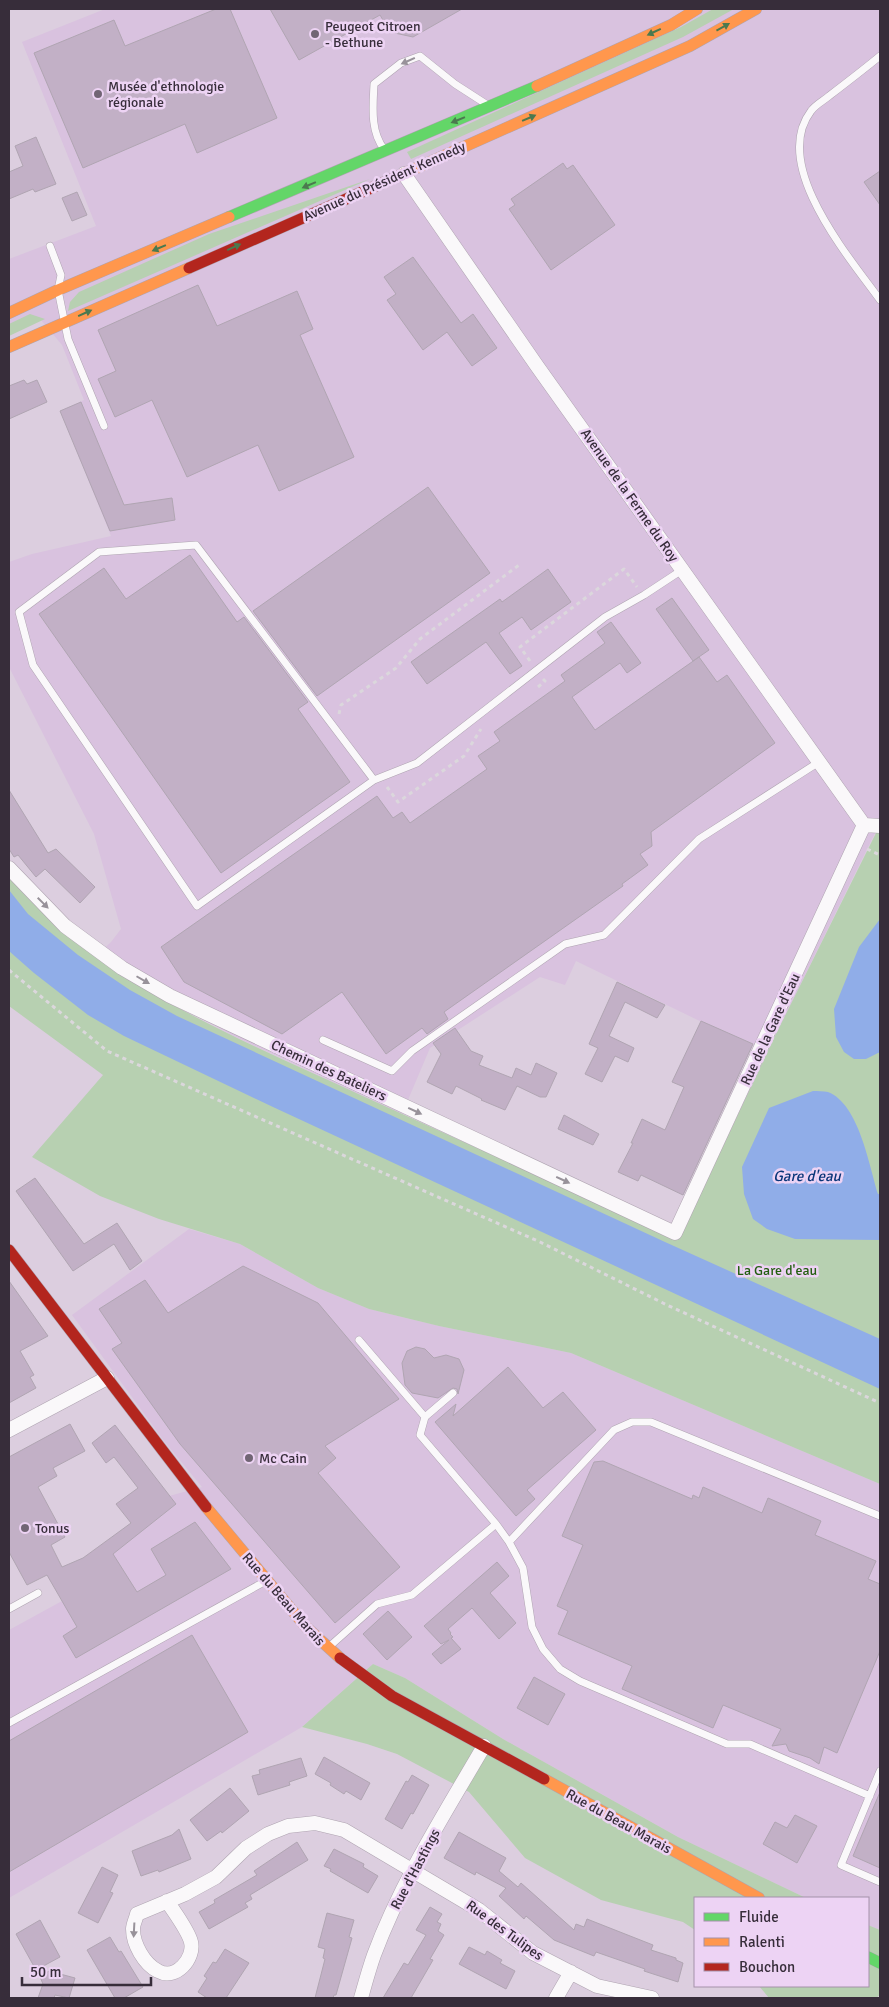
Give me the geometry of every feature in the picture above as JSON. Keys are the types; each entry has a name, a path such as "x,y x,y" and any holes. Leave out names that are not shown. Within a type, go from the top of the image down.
{"main road":[{"name":"Avenue du Président Kennedy","path":"9,346 64,322 395,163 441,127 490,107 671,25 697,9"},
{"name":"Avenue du Président Kennedy","path":"9,313 58,290 395,163 682,50 756,9"},
{"name":"Rue du Beau Marais","path":"9,1250 187,1486 326,1648 356,1672 392,1696 757,1897"}],"street":[{"name":"Avenue de la Ferme du Roy","path":"395,163 864,825"},
{"path":"864,825 880,826"},
{"name":"Rue de la Gare d'Eau","path":"675,1233 864,825"},
{"name":"Chemin des Bateliers","path":"9,868 65,926 122,968 170,996 675,1233"},
{"path":"9,1430 107,1378"},
{"name":"Rue d'Hastings","path":"361,1998 373,1956 390,1918 460,1784 484,1746"},
{"name":"Rue des Tulipes","path":"167,1901 185,1894 216,1877 246,1848 268,1834 288,1826 315,1823 344,1830 479,1910 532,1953 597,1986 652,1998"},
{"path":"167,1901 190,1939 192,1951 188,1962 178,1970 166,1973 158,1971 146,1961 134,1942 133,1928 137,1914 167,1901"},
{"path":"556,1998 571,1972"}],"lane":[{"path":"395,163 381,145 373,120 374,84 401,63 420,56 455,84 490,107"},
{"path":"880,56 811,110 801,130 800,149 800,165 823,220 880,300"},
{"path":"50,246 62,275 58,290 68,339 104,426"},
{"path":"377,779 336,730 196,545 99,552 19,612 33,665 197,906 377,779 417,763 605,617 644,595 682,570"},
{"path":"322,1040 392,1071 412,1051 565,944 604,935 699,839 819,762"},
{"path":"359,1340 425,1417"},
{"path":"452,1393 425,1417 420,1435 496,1524 509,1542 523,1568 532,1627 543,1649 560,1669 580,1681 727,1744 750,1744 870,1796"},
{"path":"509,1542 614,1430 632,1422 651,1422 880,1516"},
{"path":"326,1648 377,1604 412,1595 496,1524"},
{"path":"9,1723 267,1580"},
{"path":"9,1609 38,1593"},
{"path":"880,1771 841,1865 880,1882"}],"path":[{"path":"336,730 341,705 396,668 420,639 519,566"},
{"path":"531,692 545,681 520,647 624,569 644,595"},
{"path":"377,779 398,802 464,756 486,722"},
{"path":"9,970 107,1050 540,1242 667,1305 880,1403"}],"shaded area":[{"path":"105,9 880,9 880,823 768,1050 710,1026 576,961 565,985 540,977 430,1048 402,1114 234,1036 144,988 96,956 121,929 94,834 9,667 9,562 32,554 111,536 60,411 84,400 62,345 40,319 9,332 9,259 96,226 22,42"},
{"name":"Mc Cain","path":"189,1229 240,1244 318,1288 369,1309 439,1326 571,1353 880,1484 880,1930 869,1925 869,1897 804,1897 678,1837 503,1739 405,1678 373,1664 302,1727 9,1898 9,1630 62,1601 47,1575 84,1558 169,1496 202,1487 164,1441 72,1315"}],"green space":[{"path":"713,9 734,9 683,37 411,159 407,152 681,27"},
{"path":"370,179 68,311 70,302 79,292 209,234"},
{"path":"30,314 45,319 9,336 9,324"},
{"name":"La Gare d'eau","path":"877,831 880,832 880,1484 571,1353 439,1326 369,1309 318,1288 240,1244 159,1219 100,1196 32,1157 103,1075 9,1006 9,875 44,913 84,947 127,978 174,1005 270,1053 676,1240 701,1193 773,1040"},
{"path":"373,1664 405,1678 503,1739 678,1837 804,1897 694,1897 694,1929 683,1922 601,1900 525,1858 469,1792 397,1754 302,1727"},
{"path":"869,1925 880,1930 880,1995 876,1998 769,1998 760,1987 869,1987"}],"water":[{"path":"9,890 28,914 78,955 130,990 177,1016 665,1242 880,1339 880,1389 124,1036 88,1015 9,951"},
{"path":"880,919 880,1052 866,1059 854,1059 844,1052 836,1037 834,1009 859,947"},
{"name":"Gare d'eau","path":"813,1091 828,1092 839,1099 848,1109 855,1122 878,1194 880,1194 880,1240 795,1239 767,1229 753,1219 744,1194 742,1167 769,1108"}],"building":[{"path":"216,9 230,9 277,118 197,153 185,124 83,168 34,53 114,20 125,46"},
{"name":"Peugeot Citroen - Bethune","path":"270,9 462,9 413,37 390,32 380,15 299,60"},
{"path":"36,137 56,184 35,192 33,189 9,199 9,172 23,166 15,146"},
{"path":"563,163 567,169 573,165 615,225 551,270 509,209 515,205 511,199"},
{"path":"880,171 880,205 864,182"},
{"path":"77,192 87,215 72,221 62,198"},
{"path":"413,257 461,323 473,314 497,348 472,366 447,332 423,350 387,300 396,294 384,277"},
{"path":"198,285 217,326 297,291 313,329 300,335 354,457 279,491 258,445 187,477 152,400 115,417 98,379 116,371 98,330"},
{"path":"24,380 27,384 37,380 47,402 9,419 9,386"},
{"path":"81,402 124,505 172,498 175,520 110,531 60,411"},
{"path":"428,487 490,573 317,696 253,611"},
{"path":"190,555 237,622 244,617 308,702 298,709 350,782 221,873 39,614 104,568 126,599"},
{"path":"548,569 571,602 531,630 522,617 499,633 522,666 510,674 486,642 427,684 411,662 500,599 502,602"},
{"path":"672,598 709,650 693,661 656,609"},
{"path":"611,622 641,663 627,673 620,663 572,697 595,730 699,657 717,682 727,675 775,743 651,832 652,846 640,854 648,865 622,884 623,886 444,1012 448,1019 427,1034 422,1028 386,1054 342,992 282,1034 184,982 161,947 377,796 393,818 402,812 410,823 487,769 478,756 500,741 494,732 565,681 561,675 605,643 597,632"},
{"path":"9,790 48,853 56,849 95,887 80,903 45,869 36,877 18,855 14,857 9,849"},
{"path":"617,982 665,1005 657,1018 625,1002 609,1036 634,1048 628,1062 615,1056 602,1082 585,1074 598,1048 589,1044"},
{"path":"701,1021 753,1044 683,1195 641,1175 638,1181 618,1172 633,1143 631,1143 642,1119 665,1130 684,1087 672,1082"},
{"path":"455,1028 471,1051 483,1056 479,1065 512,1078 516,1068 531,1075 536,1063 557,1073 546,1097 540,1097 517,1086 505,1110 481,1100 456,1086 452,1094 427,1082 441,1054 433,1043"},
{"path":"564,1115 599,1134 593,1145 558,1129"},
{"path":"35,1178 84,1244 117,1223 142,1261 130,1270 114,1244 73,1271 16,1191"},
{"name":"Mc Cain","path":"243,1266 318,1303 399,1399 325,1446 336,1458 318,1473 400,1567 335,1623 180,1444 112,1349 122,1343 99,1309 145,1280 168,1313"},
{"path":"9,1281 48,1336 20,1351 34,1375 30,1377 36,1388 9,1403"},
{"path":"416,1347 425,1349 434,1358 446,1355 459,1359 464,1370 458,1394 457,1389 453,1388 438,1398 412,1393 405,1385 402,1363 407,1351"},
{"path":"508,1367 543,1408 563,1392 596,1430 527,1490 535,1499 516,1516 435,1422 456,1404 453,1416"},
{"path":"70,1424 85,1451 53,1468 57,1476 38,1487 65,1537 51,1545 62,1567 83,1558 131,1523 116,1504 138,1488 114,1457 106,1463 92,1443 115,1425 176,1504 113,1554 137,1592 166,1575 151,1549 195,1522 231,1569 76,1658 63,1636 77,1627 47,1575 27,1585 9,1552 9,1457"},
{"path":"603,1461 692,1499 693,1495 699,1498 703,1487 762,1513 768,1498 821,1521 815,1535 876,1561 868,1579 880,1584 880,1651 837,1753 824,1747 819,1764 810,1758 789,1751 786,1744 772,1746 781,1729 723,1705 713,1728 622,1689 632,1666 558,1634 568,1611 557,1606 583,1545 562,1536 594,1462"},
{"path":"497,1562 509,1576 490,1593 516,1623 499,1639 472,1608 448,1629 453,1637 451,1638 461,1649 441,1664 432,1654 449,1640 441,1644 424,1626"},
{"path":"388,1611 412,1637 387,1660 363,1634"},
{"path":"192,1635 248,1732 9,1872 9,1741"},
{"path":"534,1677 565,1694 548,1725 517,1708"},
{"path":"324,1757 370,1783 361,1800 346,1791 344,1794 330,1785 331,1783 315,1774"},
{"path":"301,1758 307,1776 289,1782 290,1785 258,1795 252,1776 260,1774 259,1770"},
{"path":"412,1775 429,1785 413,1814 411,1813 402,1829 385,1819 406,1781 408,1782"},
{"path":"230,1788 249,1811 222,1833 221,1831 207,1841 190,1820"},
{"path":"880,1792 880,1868 853,1856"},
{"path":"795,1815 817,1826 797,1863 763,1844 775,1822 787,1828"},
{"path":"179,1829 191,1859 159,1872 158,1870 141,1876 132,1851 172,1835"},
{"path":"459,1832 506,1858 499,1871 518,1887 521,1883 574,1930 576,1924 584,1927 587,1919 653,1945 651,1950 676,1958 676,1960 683,1963 678,1982 596,1952 594,1956 554,1940 526,1916 524,1919 499,1896 506,1888 476,1872 475,1875 444,1858"},
{"path":"297,1842 308,1860 250,1895 252,1899 245,1903 248,1907 209,1929 199,1912 215,1903 214,1900 257,1875 254,1871"},
{"path":"334,1849 364,1864 363,1867 378,1876 368,1893 324,1866"},
{"path":"102,1867 118,1875 110,1892 113,1893 98,1923 78,1913"},
{"path":"430,1907 442,1914 437,1922 441,1924 438,1931 444,1935 430,1959 433,1960 411,1998 383,1998 404,1963 408,1965 426,1935 416,1930"},
{"path":"327,1913 354,1920 349,1937 352,1938 336,1995 333,1998 315,1998 325,1959 323,1958 325,1949 318,1947"},
{"path":"40,1920 60,1957 36,1970 16,1934"},
{"path":"110,1937 143,1987 124,1998 115,1998 87,1950"},
{"path":"469,1947 485,1955 487,1951 502,1960 500,1963 515,1971 506,1989 459,1964"},
{"path":"225,1949 249,1963 226,1998 207,1998 198,1992 207,1978 204,1976"},
{"path":"49,1971 75,1978 69,1998 55,1995 54,1998 38,1998 43,1984 40,1977"}],"traffic: fast":[{"path":"229,217 537,86"},
{"path":"869,1958 880,1963"}],"traffic: slow":[{"path":"537,86 671,25 697,9"},
{"path":"403,174 690,46 756,9"},
{"path":"9,313 229,217"},
{"path":"9,347 189,268"},
{"path":"206,1507 306,1627 340,1658"},
{"path":"544,1779 757,1897"}],"traffic: jam":[{"path":"189,268 403,174"},
{"path":"9,1250 206,1507"},
{"path":"340,1658 392,1696 544,1779"}],"place":[{"name":"Peugeot Citroen - Bethune","path":"315,34"},
{"name":"Musée d'ethnologie régionale","path":"98,94"},
{"name":"Mc Cain","path":"249,1458"},
{"name":"Tonus","path":"25,1528"}]}
